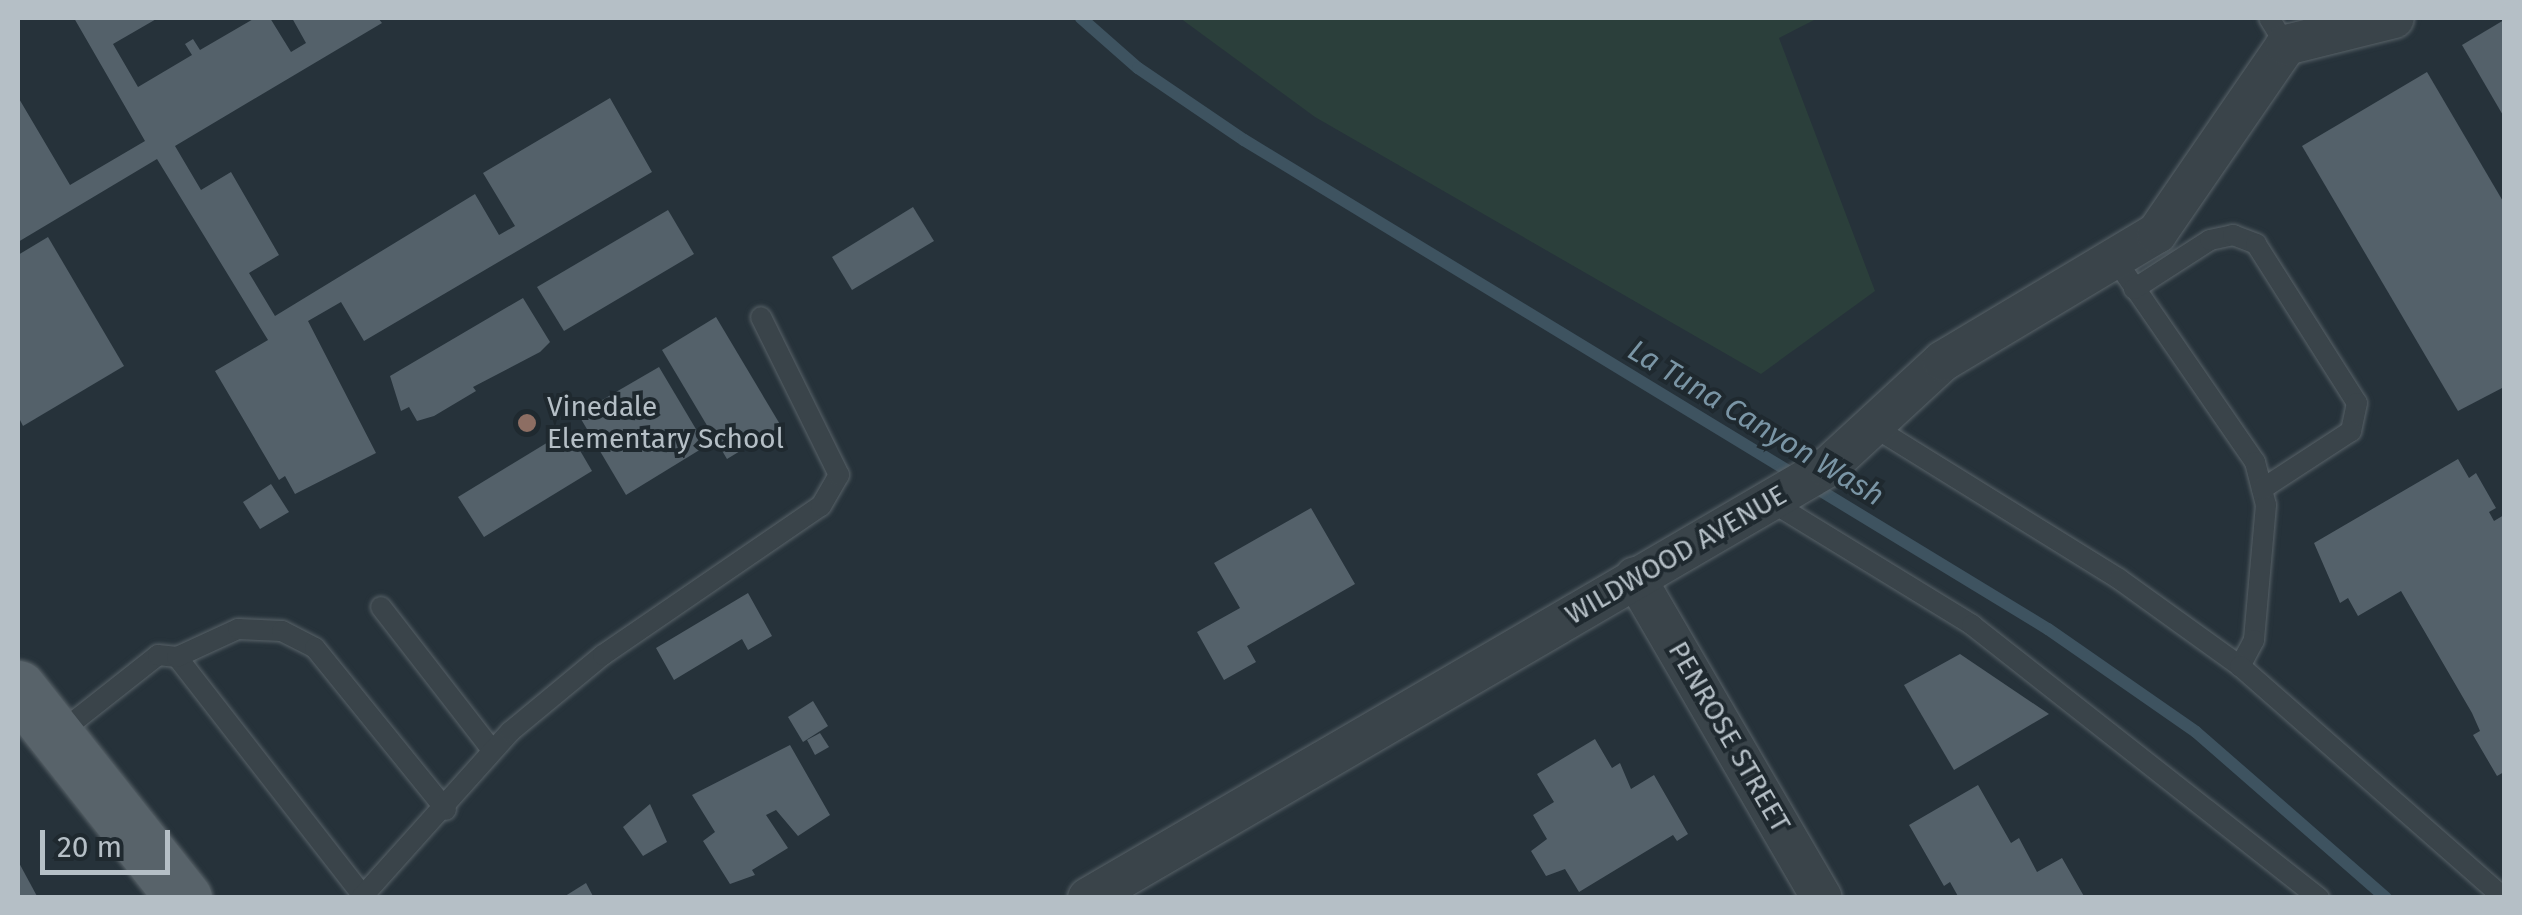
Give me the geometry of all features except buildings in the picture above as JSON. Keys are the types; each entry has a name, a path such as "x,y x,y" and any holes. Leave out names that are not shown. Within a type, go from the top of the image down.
{"main road":[{"path":"29,705 184,898"}],"street":[{"name":"WILDWOOD AVENUE","path":"1088,898 1828,468 1943,360 2124,274 2157,234 2278,31 2394,18"},
{"name":"PENROSE STREET","path":"1636,577 1822,898"}],"lane":[{"path":"2240,666 2254,640 2266,505 2255,462 2124,274 2210,240 2233,235 2256,244 2357,403 2352,432 2262,489"},
{"path":"176,657 362,897 446,810 492,750 603,655 821,506 840,475 761,317"},
{"path":"1874,426 2120,578 2240,666 2504,898"},
{"path":"1777,497 1972,625 2319,898"},
{"path":"382,607 492,750"},
{"path":"29,705 143,665 158,655 176,657 238,630 282,631 314,648 446,810"}],"green space":[{"path":"1180,18 1818,18 1779,38 1875,291 1761,374 1315,117"}],"waterway":[{"name":"La Tuna Canyon Wash","path":"1081,18 1138,68 1244,140 2048,629 2196,732 2386,898"}],"place":[{"name":"Vinedale Elementary School","path":"527,423"}]}
